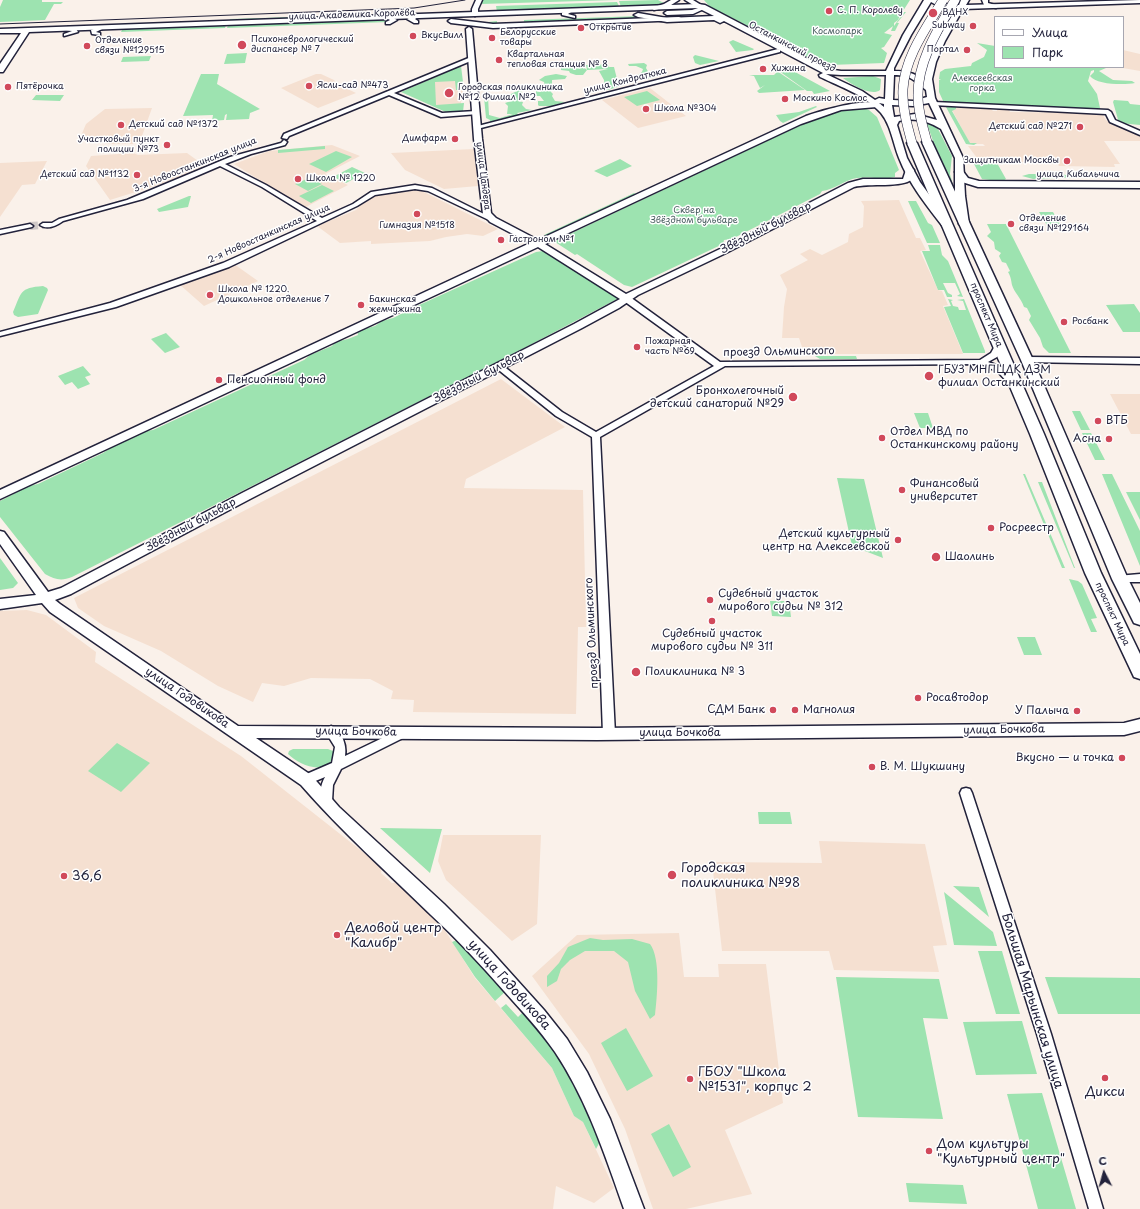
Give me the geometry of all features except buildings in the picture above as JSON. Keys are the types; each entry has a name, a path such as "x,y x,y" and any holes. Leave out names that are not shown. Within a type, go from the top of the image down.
{"main road":[{"path":"928,0 907,34 890,72 888,103 891,122 904,158 924,195 948,227"},
{"path":"933,0 945,6 958,4 996,6 1140,1"},
{"name":"проспект Мира","path":"943,0 920,41 904,82 906,115 912,142 1018,389 1093,573 1140,672"},
{"path":"964,224 960,196 959,158 931,97 928,74 958,4 965,0"},
{"name":"проспект Мира","path":"958,4 931,42 919,82 918,98 927,142 1027,360 1120,579 1140,619"},
{"name":"улица Академика Королёва","path":"416,19 451,21 497,20 695,5"},
{"name":"Останкинский проезд","path":"695,5 825,71 841,73 890,72 912,75 931,97"},
{"name":"улица Академика Королёва","path":"0,32 22,34 416,19 475,14 548,15"},
{"name":"улица Академика Королёва","path":"571,14 644,14"},
{"path":"644,14 664,19 715,18"},
{"name":"Останкинский проезд","path":"715,18 864,96 877,105 891,122"},
{"name":"улица Академика Королёва","path":"0,38 22,34"},
{"path":"0,70 22,34"},
{"path":"899,50 904,55 912,57 926,59 935,57"},
{"path":"889,86 894,98 904,103"},
{"path":"864,96 888,103 918,105 926,103 931,97"},
{"path":"877,105 888,103 920,103 931,97"},
{"path":"891,122 896,119 909,117 933,121 946,128"}],"street":[{"path":"475,14 475,9 479,0"},
{"path":"654,8 664,6 676,0"},
{"name":"Останкинский проезд","path":"681,0 695,5 715,18"},
{"path":"985,0 986,4 996,6"},
{"name":"улица Академика Королёва","path":"644,14 693,12 695,5"},
{"path":"451,21 467,26 493,26 681,19"},
{"path":"478,25 486,21 497,20"},
{"name":"улица Цандера","path":"467,26 486,211 493,220 536,243 627,299"},
{"name":"улица Кондратюка","path":"477,127 778,51"},
{"name":"3-я Новоостанкинская улица","path":"43,225 53,225 61,220 147,195 261,148 283,144 285,139 471,59"},
{"path":"390,93 441,115 476,113"},
{"path":"931,97 1108,112 1112,121 1140,133"},
{"path":"0,495 536,243 822,112 858,105 877,105"},
{"path":"221,164 264,186 322,221"},
{"name":"Звёздный бульвар","path":"0,604 23,604 66,591 246,496 499,367 627,299 635,293 723,251 851,185 863,182 905,181 908,179 910,170"},
{"name":"улица Кибальчича","path":"959,172 963,179 973,183 1016,185"},
{"name":"улица Кибальчича","path":"960,196 964,190 970,187 1016,185 1140,185"},
{"name":"2-я Новоостанкинская улица","path":"0,334 113,305 230,264 355,205 374,193 423,187 437,192 493,220"},
{"path":"0,232 30,226"},
{"path":"627,299 718,366"},
{"path":"982,362 990,359 997,351 999,346"},
{"path":"1027,360 1140,361"},
{"name":"проезд Ольминского","path":"609,734 596,436 718,366 728,363 982,362 1001,370 1018,389"},
{"path":"499,367 562,415 588,433 596,436"},
{"path":"0,535 45,598"},
{"path":"1120,579 1140,578"},
{"name":"улица Годовикова","path":"45,598 55,608 306,780 334,812 438,910 478,951 538,1016 561,1045 581,1078 601,1119 634,1209"},
{"name":"улица Бочкова","path":"236,732 330,731 609,734 1124,729 1140,725"},
{"name":"улица Бочкова","path":"1124,729 1140,736"},
{"path":"326,802 327,784 336,766 340,753 340,743 330,731"},
{"path":"306,780 403,732"},
{"name":"Большая Марьинская улица","path":"966,793 1038,1016 1096,1209"}],"shaded area":[{"path":"1124,50 1140,54 1140,71 1123,68 1124,68"},
{"path":"316,74 321,74 334,80 337,84 356,93 318,108 281,88"},
{"name":"Городская поликлиника №12 Филиал №2","path":"462,79 464,100 461,101 461,105 435,107 434,80"},
{"name":"Школа №304","path":"650,88 686,116 638,128 602,100"},
{"path":"956,107 991,109 993,111 997,111 997,109 1009,110 1010,112 1102,114 1106,120 1112,124 1140,135 1140,141 1104,141 1120,164 1114,164 1115,167 1059,166 1057,163 1052,162 980,162 968,146 985,146 983,144 970,144 952,110 956,109"},
{"path":"152,108 142,136 134,144 107,144 95,137 80,138 86,124 105,109"},
{"name":"Школа № 1220","path":"332,145 360,156 325,174 348,185 304,208 234,164 269,151"},
{"path":"474,149 478,186 444,189 405,170 391,153"},
{"name":"Детский сад №1132","path":"133,153 138,155 187,153 205,166 161,184 110,200 86,166 91,156"},
{"path":"47,161 35,184 22,185 0,217 0,163"},
{"name":"Гимназия №1518","path":"418,189 498,229 483,236 467,234 430,241 371,244 371,241 340,243 317,226 356,210 366,199 378,194"},
{"path":"899,200 916,238 920,238 926,250 920,251 938,290 942,291 948,305 943,306 963,354 823,354 821,347 802,347 799,338 782,338 787,289 780,275 808,260 800,254 810,249 822,255 848,242 849,234 863,227 864,206 861,201"},
{"name":"Школа № 1220. Дошкольное отделение 7","path":"234,264 258,281 204,306 179,284"},
{"path":"501,379 565,427 466,479 464,488 583,490 586,627 578,627 576,714 413,712 414,700 391,699 393,691 370,679 311,678 284,686 262,683 253,702 218,686 161,651 104,626 78,608 74,598"},
{"path":"1110,394 1140,394 1140,434 1131,434"},
{"path":"27,610 46,615 96,652 95,662 241,756 382,867 381,873 392,883 401,882 441,924 475,978 552,1068 574,1116 583,1122 614,1188 594,1203 556,1186 553,1209 0,1209 0,611"},
{"path":"443,835 541,835 537,924 512,941 446,880 438,861"},
{"path":"819,841 925,844 947,945 933,946 939,972 834,970 829,951 722,951 712,862 822,863"},
{"name":"ГБОУ \"Школа №1531\", корпус 2","path":"679,933 684,977 719,977 718,964 766,964 783,1103 725,1130 752,1194 686,1209 653,1209 625,1129 589,1054 532,976 577,935"}],"green space":[{"path":"3,0 42,0 42,2 63,2 61,4 54,4 45,20 0,22 0,7"},
{"path":"482,0 616,0 481,4"},
{"path":"658,0 664,3 621,7 619,1"},
{"name":"Космопарк","path":"704,0 910,0 903,11 900,11 901,13 898,20 894,23 894,26 904,12 906,12 897,23 899,23 895,31 891,31 893,26 884,33 892,35 884,47 881,48 887,53 884,63 821,65 788,48 790,47 753,29 754,28 710,7"},
{"path":"617,2 619,6 608,8 497,12 496,6"},
{"path":"358,16 229,22 230,19"},
{"path":"640,16 656,19 488,24 488,22 497,21 497,23 524,22 524,20"},
{"path":"391,19 389,22 227,28 228,25"},
{"path":"226,25 225,28 121,32 123,28"},
{"path":"733,40 754,49 736,52 729,42"},
{"name":"Алексеевская горка","path":"977,43 994,46 994,68 1106,68 1099,71 1113,80 1132,81 1135,83 1104,83 1093,79 1090,76 1094,70 1091,71 1088,81 1097,94 1100,108 1099,110 944,103 939,92 939,80 941,80 939,79 940,72 945,69 971,66 972,63 984,57 987,50"},
{"path":"247,53 245,63 224,64 227,54"},
{"path":"695,55 719,61 700,65 695,63 693,57"},
{"path":"151,56 149,61 121,62 123,57"},
{"path":"644,63 647,65 646,68 650,75 655,77 643,80 639,79 638,75 643,69 636,66 629,66 628,64"},
{"path":"608,64 609,67 614,67 618,83 626,84 608,90 605,89 604,80 599,71 608,69 587,70 586,65"},
{"path":"581,65 587,70 583,75 576,75 570,73 569,71 561,70 561,66"},
{"path":"461,66 464,90 456,90 455,81 435,82 436,105 464,103 463,112 448,113 401,92"},
{"path":"784,66 830,91 814,94 812,91 807,91 779,71 781,70 778,67"},
{"path":"776,71 805,90 759,93 757,91 765,85 760,88 754,76 749,75 774,75"},
{"path":"201,74 219,74 217,84 260,109 250,113 249,119 226,120 227,114 225,115 224,120 212,121 213,115 183,116"},
{"path":"556,74 567,76 565,79 552,80 552,96 555,101 565,102 553,106 539,106 538,101 544,101 540,96 536,96 536,91 540,92 546,89 544,82 539,80 545,76"},
{"path":"873,76 881,79 880,90 876,92 861,89 843,78"},
{"path":"521,89 522,98 517,101 523,102 522,105 526,109 532,110 517,113 519,115 490,123 490,120 486,118 484,97 488,97 489,115 500,118 513,114 507,114 508,106 505,103 511,101 505,97"},
{"path":"647,91 660,100 637,106 624,97"},
{"path":"36,95 64,95 60,101 32,100"},
{"path":"1114,100 1128,101 1130,104 1140,105 1140,125 1119,123 1113,102"},
{"path":"816,106 817,107 783,123 776,115 799,112"},
{"name":"Сквер на Звёздном бульваре","path":"861,107 869,110 877,117 899,170 895,173 895,177 857,178 831,189 822,191 820,194 732,239 724,240 723,244 632,287 624,285 577,254 575,255 555,242 818,117 828,113"},
{"path":"946,107 956,107 956,109 952,111 970,143 977,143 974,145 966,144"},
{"path":"926,121 938,129 952,156 950,174 953,185 933,141"},
{"path":"325,146 325,149 278,153 278,150"},
{"path":"336,151 352,157 326,172 309,164"},
{"path":"620,159 632,166 607,177 594,171"},
{"path":"997,163 1006,179 1003,181 1010,182 988,183 987,181 990,180 982,179 974,164"},
{"path":"352,167 365,173 346,183 333,177"},
{"path":"1029,174 1059,174 1080,177 1033,179 1022,176"},
{"path":"309,178 322,184 308,191 295,184"},
{"path":"322,185 334,191 311,203 299,196"},
{"path":"634,193 636,194 546,236 544,235"},
{"path":"191,196 188,207 159,212 157,209"},
{"path":"908,201 916,201 928,223 932,225 940,243 927,243"},
{"path":"1039,212 1053,212 1062,227 1048,227"},
{"path":"987,224 1006,224 1071,353 1049,353 1043,347 1040,338 1029,320 1031,316 1027,308 1024,307 1013,288 1008,272 1010,271 1006,263 1002,262 999,256 1001,253 995,249 994,242 987,236 991,232"},
{"path":"928,245 940,245 942,255 948,261 963,297 957,296 960,294 955,283 943,283 948,293 952,295 952,297 947,297 944,290 938,290 922,251 930,251"},
{"path":"543,251 619,298 509,356 72,577 58,579 52,578 45,574 0,517 0,501 29,486 38,484 103,453 118,443 131,439 145,431 153,430 304,360 310,355 332,346 335,342 358,335 357,331 375,326 382,321 393,318 536,252"},
{"path":"43,286 48,290 38,314 18,317 14,315 13,312 22,292 29,288"},
{"path":"948,299 953,300 951,301 953,306 958,307 959,310 966,310 963,301 957,300 964,299 985,353 963,353 944,307 951,306"},
{"path":"1134,304 1140,313 1140,332 1123,332 1106,305"},
{"path":"166,333 180,347 165,353 151,339"},
{"path":"815,356 856,356 857,359 820,359"},
{"path":"83,366 91,375 85,377 90,384 78,389 72,382 65,385 58,376"},
{"path":"1072,411 1080,411 1090,430 1081,430"},
{"path":"914,413 928,413 933,428 920,428"},
{"path":"1082,433 1091,433 1105,460 1095,460"},
{"path":"1023,474 1025,474 1065,568 1062,568"},
{"path":"1102,474 1112,474 1140,531 1140,566"},
{"path":"837,478 864,479 883,558 852,546"},
{"path":"1038,482 1042,482 1075,568 1074,568"},
{"path":"1126,492 1140,492 1140,520"},
{"path":"0,558 18,583 13,588 0,590"},
{"path":"1069,579 1078,581 1082,584 1097,618 1091,619 1097,632 1091,632"},
{"path":"770,601 789,601 791,617 772,616"},
{"path":"1017,637 1035,637 1042,655 1024,655"},
{"path":"117,743 150,763 121,792 88,771"},
{"path":"293,749 328,749 333,751 334,756 325,766 312,767 299,762 288,754 289,751"},
{"path":"758,812 790,812 792,824 759,824"},
{"path":"380,828 442,829 430,873"},
{"path":"953,886 979,887 989,917"},
{"path":"944,892 993,932 997,946 954,945"},
{"path":"590,938 603,940 632,939 650,944 656,959 657,998 655,1015 650,1019 635,991 628,962 614,951 585,951 570,960 561,969 557,981 547,987 547,976 559,963 568,947"},
{"path":"457,940 505,992 495,1001 475,977 452,942"},
{"path":"978,951 1002,951 1020,1014 996,1014"},
{"path":"836,977 939,979 948,1019 923,1018 943,1119 858,1117"},
{"path":"1045,977 1140,978 1140,1014 1058,1014"},
{"path":"506,1004 518,1017 523,1012 541,1031 560,1059 601,1140 596,1149 583,1122 574,1116 552,1068 501,1008"},
{"path":"1022,1021 1037,1074 976,1075 963,1022"},
{"path":"626,1028 653,1076 627,1091 601,1043"},
{"path":"1042,1093 1076,1209 1038,1209 1007,1094"},
{"path":"669,1124 691,1167 673,1177 651,1134"},
{"path":"906,1183 963,1185 967,1204 909,1202"}],"tunnel":[{"path":"30,226 43,225"}],"tram line":[{"path":"0,24 414,8 465,0"}],"place":[{"name":"С. П. Королеву","path":"829,11"},
{"name":"ВДНХ","path":"933,13"},
{"name":"Subway","path":"973,26"},
{"name":"Открытие","path":"581,28"},
{"name":"ВкусВилл","path":"413,36"},
{"name":"Белорусские товары","path":"492,38"},
{"name":"Психоневрологический диспансер № 7","path":"242,45"},
{"name":"Отделение связи №129515","path":"87,46"},
{"name":"Портал","path":"967,50"},
{"name":"Квартальная тепловая станция № 8","path":"499,60"},
{"name":"Хижина","path":"763,69"},
{"name":"Ясли-сад №473","path":"309,86"},
{"name":"Пятёрочка","path":"8,87"},
{"name":"Городская поликлиника №12 Филиал №2","path":"449,93"},
{"name":"Москино Космос","path":"785,99"},
{"name":"Школа №304","path":"646,109"},
{"name":"Детский сад №1372","path":"121,125"},
{"name":"Детский сад №271","path":"1080,127"},
{"name":"Димфарм","path":"455,139"},
{"name":"Участковый пункт полиции №73","path":"167,145"},
{"name":"Защитникам Москвы","path":"1067,161"},
{"name":"Детский сад №1132","path":"137,175"},
{"name":"Школа № 1220","path":"298,179"},
{"name":"Гимназия №1518","path":"417,214"},
{"name":"Отделение связи №129164","path":"1011,224"},
{"name":"Гастроном №1","path":"501,240"},
{"name":"Школа № 1220. Дошкольное отделение 7","path":"210,295"},
{"name":"Бакинская жемчужина","path":"361,305"},
{"name":"Росбанк","path":"1064,322"},
{"name":"Пожарная часть №69","path":"637,347"},
{"name":"ГБУЗ МНПЦДК ДЗМ филиал Останкинский","path":"929,376"},
{"name":"Пенсионный фонд","path":"219,380"},
{"name":"Бронхолегочный детский санаторий №29","path":"793,397"},
{"name":"ВТБ","path":"1098,421"},
{"name":"Отдел МВД по Останкинскому району","path":"882,438"},
{"name":"Асна","path":"1109,439"},
{"name":"Финансовый университет","path":"902,490"},
{"name":"Росреестр","path":"991,528"},
{"name":"Детский культурный центр на Алексеевской","path":"898,540"},
{"name":"Шаолинь","path":"936,557"},
{"name":"Судебный участок мирового судьи № 312","path":"710,600"},
{"name":"Судебный участок мирового судьи № 311","path":"712,621"},
{"name":"Поликлиника № 3","path":"636,672"},
{"name":"Росавтодор","path":"918,698"},
{"name":"СДМ Банк","path":"773,710"},
{"name":"Магнолия","path":"795,710"},
{"name":"У Палыча","path":"1077,711"},
{"name":"Вкусно — и точка","path":"1122,758"},
{"name":"В. М. Шукшину","path":"872,767"},
{"name":"Городская поликлиника №98","path":"672,875"},
{"name":"36,6","path":"64,876"},
{"name":"Деловой центр \"Калибр\"","path":"337,935"},
{"name":"Дикси","path":"1105,1078"},
{"name":"ГБОУ \"Школа №1531\", корпус 2","path":"690,1079"},
{"name":"Дом культуры \"Культурный центр\"","path":"929,1151"}]}
